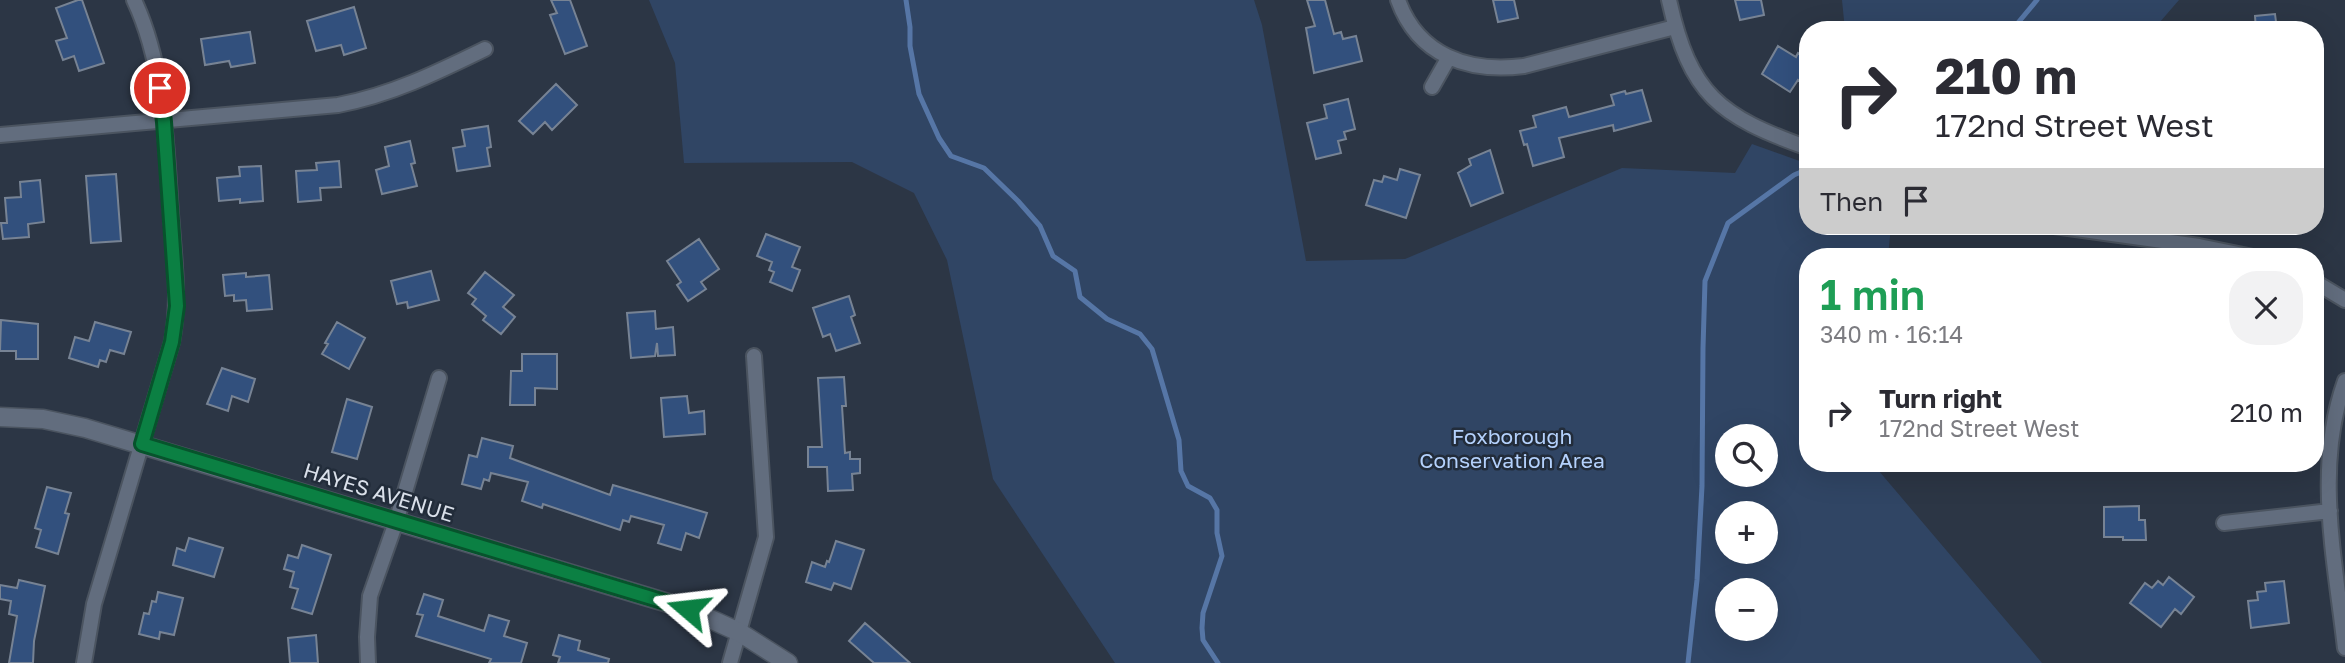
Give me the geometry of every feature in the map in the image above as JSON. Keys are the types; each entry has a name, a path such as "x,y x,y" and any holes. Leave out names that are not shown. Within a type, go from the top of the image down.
{"street":[{"path":"84,663 94,604 172,342 177,306 164,122 145,25 134,0"},
{"path":"1398,0 1402,11 1423,40 1449,57 1481,68 1512,68 1675,27"},
{"path":"1669,0 1683,52 1695,76 1721,106 1754,128 1799,145"},
{"path":"0,135 338,106 368,100 419,81 485,49"},
{"path":"1432,86 1449,57"},
{"path":"2119,235 2209,248"},
{"path":"2324,287 2345,300"},
{"path":"730,663 766,537 754,356"},
{"path":"368,663 370,596 396,522 439,378"},
{"path":"2345,381 2330,438 2330,511 2345,648"},
{"name":"HAYES AVENUE","path":"0,417 43,419 85,428 688,609 739,632 788,663"},
{"path":"2224,523 2330,511"}],"green space":[{"name":"Foxborough Conservation Area","path":"649,0 1254,0 1262,25 1306,261 1405,259 1622,168 1735,173 1752,144 1799,161 1799,235 1890,235 1889,248 1799,248 1799,472 1880,472 2042,663 1115,663 993,479 947,260 914,193 852,162 684,163 675,63"},
{"path":"1842,0 2179,0 2161,21 1844,21"}],"building":[{"path":"82,0 104,63 79,71 74,56 63,60 56,41 67,38 56,8"},
{"path":"551,0 570,0 587,46 565,54 550,15 557,13"},
{"path":"1307,0 1325,0 1334,34 1341,32 1343,39 1356,36 1362,61 1314,73 1306,28 1315,26"},
{"path":"1493,0 1514,0 1518,18 1498,22"},
{"path":"1735,0 1761,0 1764,15 1740,20"},
{"path":"354,7 366,48 344,55 341,45 316,51 307,21"},
{"path":"2275,14 2276,21 2255,21 2255,16"},
{"path":"250,32 255,63 231,67 229,61 205,65 201,39"},
{"path":"1778,46 1796,57 1799,54 1799,81 1790,92 1762,74"},
{"path":"556,84 577,105 552,130 545,122 533,134 519,121"},
{"path":"1642,90 1651,121 1614,131 1613,125 1559,138 1564,157 1533,166 1520,131 1536,127 1533,116 1566,107 1569,117 1614,105 1611,95"},
{"path":"1348,99 1355,129 1344,132 1346,139 1338,141 1341,153 1316,159 1307,123 1327,118 1324,105"},
{"path":"488,126 490,166 457,171 453,148 465,146 462,130"},
{"path":"410,141 415,163 411,164 417,186 382,194 376,170 389,166 385,147"},
{"path":"1490,150 1503,193 1471,206 1458,173 1471,165 1469,159"},
{"path":"339,161 341,187 320,188 321,200 298,202 296,171 317,170 316,163"},
{"path":"261,166 263,201 219,201 217,178 240,176 239,167"},
{"path":"1400,169 1420,175 1406,218 1366,205 1374,180 1382,182 1384,176 1397,180"},
{"path":"116,174 121,241 91,243 86,176"},
{"path":"40,180 44,222 28,224 29,237 3,239 1,223 7,223 5,198 21,197 20,182"},
{"path":"766,234 800,247 792,267 800,270 792,291 770,282 774,272 769,270 772,262 757,256"},
{"path":"699,239 719,269 701,282 706,289 688,301 677,285 681,282 667,261"},
{"path":"431,271 439,300 408,308 407,302 397,304 391,281"},
{"path":"485,272 514,295 503,307 515,317 501,334 483,320 486,316 472,304 476,299 468,293"},
{"path":"246,273 246,277 269,275 272,309 247,311 246,300 234,301 234,295 225,296 223,275"},
{"path":"849,296 855,315 851,317 860,343 836,351 830,334 823,337 813,308"},
{"path":"655,311 656,329 673,327 675,355 658,356 657,343 655,356 631,358 627,313"},
{"path":"1,320 38,324 38,359 16,359 16,351 0,351"},
{"path":"95,322 131,332 124,354 110,350 106,362 100,360 98,367 69,358 75,337 89,341"},
{"path":"337,322 365,338 349,369 322,354"},
{"path":"522,354 557,354 557,389 535,388 535,405 510,405 511,371 522,371"},
{"path":"222,368 255,379 248,402 232,396 228,411 207,404"},
{"path":"844,377 846,406 842,406 845,453 850,452 850,459 860,459 860,473 852,474 853,490 828,491 827,467 808,467 808,447 822,447 818,378"},
{"path":"687,396 689,413 704,411 705,434 664,437 661,398"},
{"path":"347,399 372,407 357,459 332,452"},
{"path":"482,438 513,446 510,458 610,495 613,485 707,513 699,538 686,533 681,550 658,543 664,525 631,516 629,522 623,520 620,530 543,504 542,508 522,501 528,482 491,473 489,481 484,479 481,489 462,484 469,455 477,457"},
{"path":"47,487 71,493 65,513 69,514 58,554 36,547 41,530 35,528"},
{"path":"2139,506 2139,520 2145,520 2146,540 2104,537 2104,507"},
{"path":"189,538 223,548 214,577 173,565 177,548 185,551"},
{"path":"836,541 864,550 851,589 834,583 831,590 806,582 812,562 825,567"},
{"path":"302,545 331,555 312,614 292,608 298,589 290,587 294,572 284,569 288,555 298,558"},
{"path":"2169,577 2194,597 2181,614 2175,609 2161,627 2130,603 2145,583 2152,588 2158,581 2163,585"},
{"path":"19,580 45,586 34,641 33,663 9,663 17,616 9,614 11,601 0,599 0,585 17,588"},
{"path":"2284,581 2289,623 2251,628 2248,601 2258,600 2257,592 2266,591 2265,583"},
{"path":"158,592 183,598 174,635 160,632 159,639 139,634 144,613 149,614 152,601 156,602"},
{"path":"424,594 443,600 438,616 484,631 489,615 509,621 504,636 527,643 521,663 489,663 491,659 416,636 423,615 417,614"},
{"path":"865,623 910,663 874,663 849,641"},
{"path":"316,635 318,663 290,663 288,638"},
{"path":"559,635 580,641 578,650 609,659 608,663 558,663 560,657 553,655"}],"waterway":[{"path":"906,0 910,46 919,94 939,138 951,156 984,168 1040,226 1053,256 1075,271 1080,297 1107,319 1140,334 1152,349 1179,440 1181,471 1188,486 1210,498 1217,510 1217,533 1222,556 1203,613 1202,628 1203,640 1218,663"},
{"path":"2020,21 2037,0"},
{"path":"1688,663 1697,580 1702,486 1705,281 1728,223 1799,173"}],"route":[{"path":"160,88 177,306 172,342 142,444 688,609"}]}
